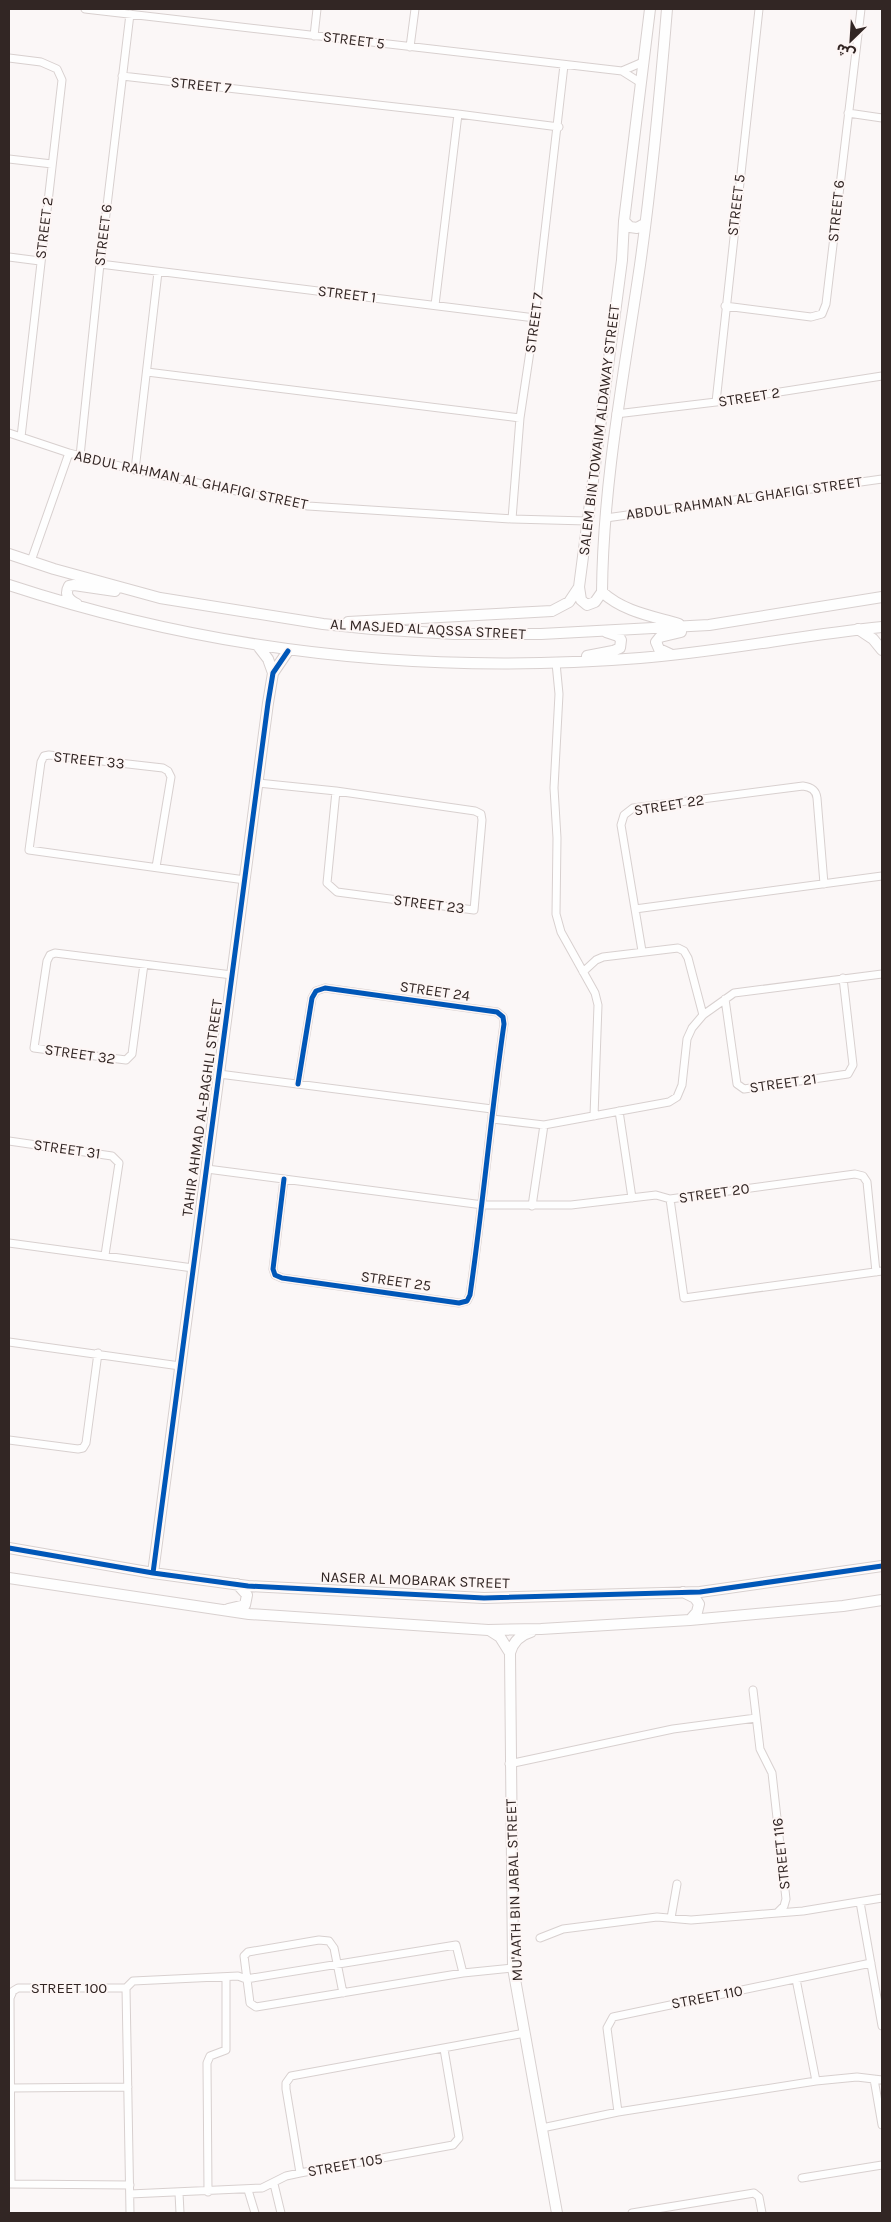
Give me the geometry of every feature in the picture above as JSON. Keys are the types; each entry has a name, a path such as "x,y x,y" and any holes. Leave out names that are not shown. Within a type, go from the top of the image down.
{"street":[{"name":"STREET 5","path":"85,9 622,71 641,83"},
{"path":"314,36 317,9"},
{"path":"410,47 415,9"},
{"name":"SALEM BIN TOWAIM ALDAWAY STREET","path":"579,587 622,260 624,221 649,9"},
{"name":"SALEM BIN TOWAIM ALDAWAY STREET","path":"602,592 602,551 616,414 640,263 668,9"},
{"name":"STREET 5","path":"716,402 759,9"},
{"name":"STREET 6","path":"725,306 812,317 822,314 826,304 860,9"},
{"name":"STREET 6","path":"80,456 100,264 130,14"},
{"name":"STREET 2","path":"9,58 41,62 57,69 62,80 21,437"},
{"name":"STREET 5","path":"622,71 643,62"},
{"name":"STREET 7","path":"512,519 520,418 535,318 559,128 564,65"},
{"name":"STREET 7","path":"122,76 458,114 559,128"},
{"path":"848,113 882,118"},
{"path":"435,305 458,114"},
{"path":"9,159 52,164"},
{"path":"624,221 630,227 637,228 644,224"},
{"path":"9,257 40,261"},
{"path":"622,260 628,257 635,258 640,263"},
{"name":"STREET 1","path":"100,264 535,318"},
{"path":"135,470 158,272"},
{"path":"146,372 520,418"},
{"name":"STREET 2","path":"616,414 716,402 882,376"},
{"name":"ABDUL RAHMAN AL GHAFIGI STREET","path":"9,433 69,453 135,470 308,506 512,519 587,521"},
{"path":"30,560 69,453"},
{"name":"ABDUL RAHMAN AL GHAFIGI STREET","path":"606,518 882,479"},
{"name":"AL MASJED AL AQSSA STREET","path":"9,554 54,569 160,598 323,624 454,634 541,634 690,627 882,597"},
{"name":"AL MASJED AL AQSSA STREET","path":"9,585 99,613 258,646 288,651 432,663 559,663 672,654 882,627"},
{"path":"99,613 70,601 66,591 69,586 74,585 160,598"},
{"path":"579,587 581,600 587,605 595,602 602,592 627,610 690,627"},
{"path":"323,624 387,618 552,611 569,602 579,587"},
{"path":"672,654 658,649 656,642 660,637 709,625"},
{"path":"858,629 873,639 882,650"},
{"path":"594,1116 598,1005 595,993 561,932 555,902 558,838 554,788 559,663 620,648 621,640 618,636 601,631"},
{"path":"258,646 268,659 273,674"},
{"name":"TAHIR AHMAD AL-BAGHLI STREET","path":"153,1573 273,674 288,651"},
{"name":"STREET 33","path":"156,868 171,777 168,771 163,768 44,756 41,762 29,850 156,868 245,880"},
{"name":"STREET 23","path":"258,783 336,791 475,811 481,814 474,910 337,892 331,889 327,884 336,791"},
{"name":"STREET 22","path":"642,951 621,825 624,815 633,808 804,786 812,789 817,798 824,884"},
{"path":"635,909 882,876"},
{"path":"583,972 600,958 674,947 684,951 688,958 703,1015"},
{"name":"STREET 32","path":"144,964 130,1058 126,1060 34,1048 47,961 55,953 144,964 232,975"},
{"path":"492,1118 544,1125 668,1102 677,1096 682,1085 687,1039 697,1020 734,993 882,974"},
{"name":"STREET 21","path":"725,999 737,1084 740,1088 744,1089 848,1074 853,1065 843,978"},
{"name":"STREET 24","path":"298,1084 312,998 316,991 324,988 497,1012 503,1016 504,1024 492,1109 489,1158"},
{"path":"219,1074 492,1109"},
{"path":"619,1111 632,1198"},
{"path":"532,1206 544,1125"},
{"name":"STREET 31","path":"9,1141 112,1156 116,1159 119,1163 105,1255"},
{"name":"STREET 25","path":"284,1179 273,1269 275,1275 282,1278 459,1303 467,1301 470,1295 489,1158"},
{"path":"207,1168 483,1205 571,1206 656,1196 670,1199"},
{"name":"STREET 20","path":"856,1174 863,1176 867,1182 879,1272 684,1298 670,1199 856,1174"},
{"path":"9,1243 193,1268"},
{"path":"9,1342 180,1366"},
{"path":"9,1440 78,1449 83,1448 86,1443 98,1353"},
{"name":"NASER AL MOBARAK STREET","path":"9,1548 153,1573 237,1584 484,1598 680,1591 700,1592 882,1566"},
{"path":"9,1578 249,1614 488,1630 541,1629 690,1620 843,1606 882,1600"},
{"path":"9,1585 23,1581"},
{"path":"225,1610 245,1605 247,1595 237,1584"},
{"path":"680,1591 695,1598 698,1604 697,1612 690,1620"},
{"path":"510,1653 516,1640 523,1634 541,1629"},
{"path":"488,1630 500,1637 510,1653"},
{"name":"MU'AATH BIN JABAL STREET","path":"510,1653 509,1764 513,1968 557,2213"},
{"name":"STREET 116","path":"540,1938 563,1929 657,1917 686,1920 778,1912 784,1906 786,1899 772,1776 768,1762 760,1752 753,1690"},
{"path":"509,1764 684,1727 756,1718"},
{"path":"671,1918 678,1884"},
{"path":"778,1912 882,1898"},
{"path":"860,1902 882,2026"},
{"path":"343,1993 338,1964 332,1944 329,1941 319,1940 246,1953 243,1959 250,2003 255,2007 343,1993 463,1973 513,1968"},
{"path":"126,1988 133,1981 238,1976 246,1979 456,1945 463,1973"},
{"name":"STREET 110","path":"618,2112 607,2028 613,2017 871,1963"},
{"path":"208,2192 207,2063 210,2056 226,2050 226,1977"},
{"path":"796,1980 816,2081"},
{"name":"STREET 100","path":"18,1988 126,1988 128,2087 130,2185 10,2184 10,1998 12,1991 18,1988"},
{"name":"STREET 105","path":"444,2049 459,2138 456,2144 300,2173 286,2089 286,2083 291,2076 525,2033"},
{"path":"542,2128 618,2112 816,2081 857,2077 878,2079 882,2125"},
{"path":"10,2088 128,2087"},
{"path":"802,2178 882,2165"},
{"path":"130,2194 248,2190 267,2187 286,2176 300,2173"},
{"path":"274,2184 280,2213"},
{"path":"130,2185 130,2213"},
{"path":"248,2190 255,2213"},
{"path":"180,2193 180,2213"},
{"path":"632,2213 754,2193 759,2196 762,2213"}],"cycle path":[{"path":"153,1573 268,703 273,673 288,651"},
{"path":"284,1179 273,1269 275,1275 282,1278 459,1303 467,1301 470,1295 479,1227 504,1024 503,1017 497,1012 325,988 316,991 312,998 298,1084"},
{"path":"9,1548 153,1573 248,1586 484,1598 700,1592 882,1566"}]}
